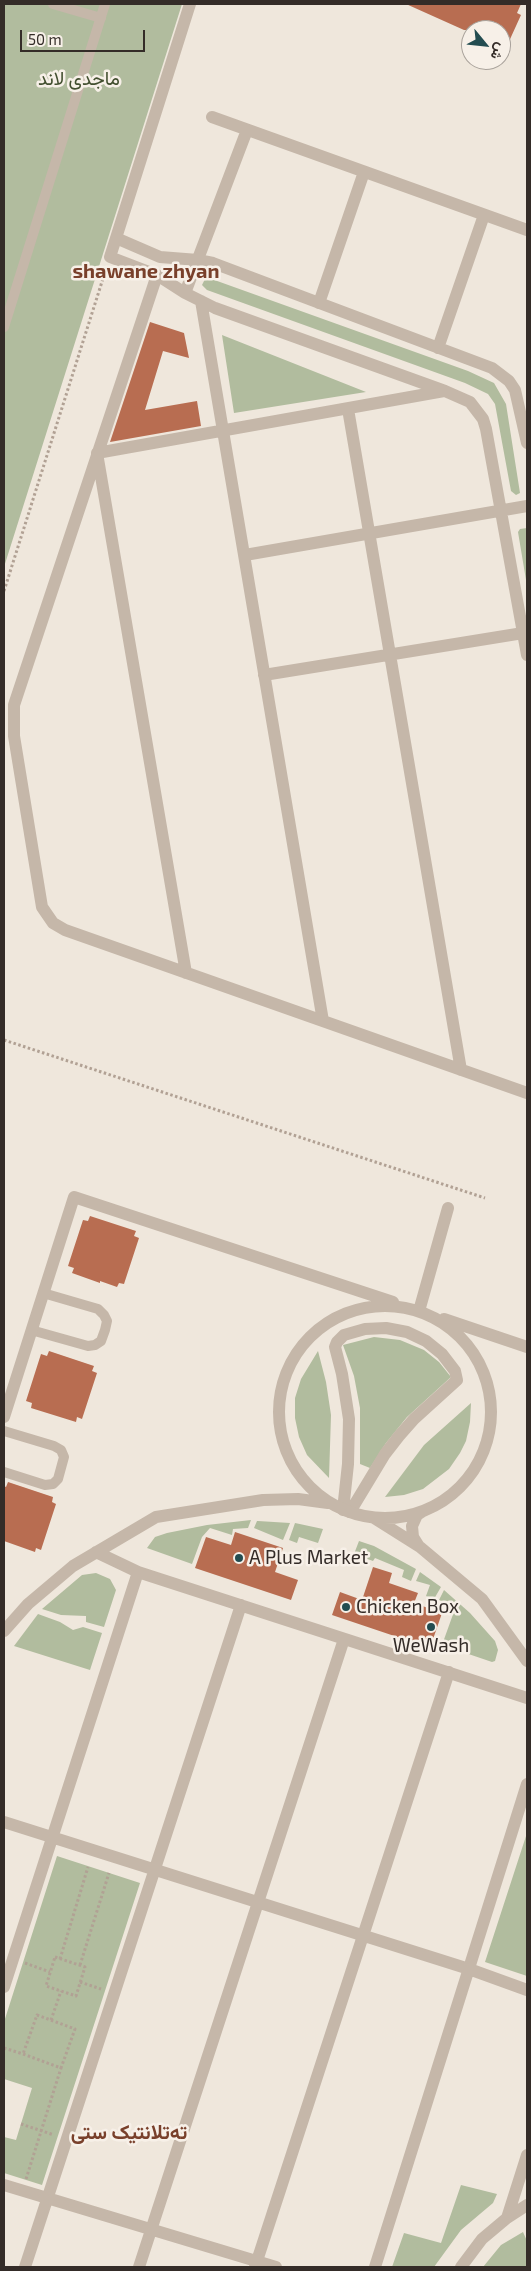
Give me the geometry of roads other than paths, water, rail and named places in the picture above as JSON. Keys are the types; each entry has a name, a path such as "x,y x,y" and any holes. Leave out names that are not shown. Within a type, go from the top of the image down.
{"street":[{"path":"190,4 110,257 157,275 201,302 445,391 470,402 483,419 527,655"},
{"path":"212,117 527,230"},
{"path":"185,293 247,130"},
{"path":"319,303 364,172"},
{"path":"438,348 484,215"},
{"path":"116,238 160,257 213,263 492,368 509,381 519,400 527,443"},
{"path":"157,275 14,704 14,736 41,901 48,919 59,927 527,1093"},
{"path":"201,302 323,1021"},
{"path":"97,453 445,391"},
{"path":"348,409 461,1070"},
{"path":"97,453 186,973"},
{"path":"245,555 527,506"},
{"path":"264,675 523,633"},
{"path":"4,1417 74,1196 527,1347"},
{"path":"419,1311 448,1208"},
{"path":"382,1305 419,1311 453,1330 474,1353 487,1382 491,1413 486,1444 472,1473 450,1496 423,1511 394,1518 372,1517 347,1511 330,1503 312,1490 296,1470 282,1440 279,1410 286,1374 300,1348 320,1327 353,1310 382,1305"},
{"path":"386,1328 407,1332 426,1341 442,1354 455,1371 457,1380 414,1419 399,1436 347,1511 349,1419 342,1374 335,1347 344,1335 365,1329 386,1328"},
{"path":"279,1500 294,1492 298,1482 296,1470"},
{"path":"4,1631 28,1604 73,1566 156,1517 263,1500 298,1499 330,1503"},
{"path":"423,1511 414,1520 412,1531 415,1542 482,1599 527,1661"},
{"path":"372,1517 420,1547"},
{"path":"96,1552 138,1572 527,1698"},
{"path":"4,1987 138,1572"},
{"path":"25,2267 241,1605"},
{"path":"139,2267 344,1639"},
{"path":"256,2264 449,1672"},
{"path":"375,2267 527,1784"},
{"path":"4,1822 469,1969 527,1990"},
{"path":"507,2218 527,2155"},
{"path":"4,2185 151,2229 256,2264 276,2267"},
{"path":"461,2267 482,2239 507,2218 527,2205"}],"lane":[{"path":"53,4 101,18"},
{"path":"4,327 8,301 105,4"},
{"path":"31,1330 88,1346 95,1345 101,1341 105,1330 107,1321 98,1309 43,1293"},
{"path":"4,1431 54,1446 60,1450 64,1457 58,1479 53,1484 45,1485 4,1472"}],"place":[{"name":"A Plus Market","path":"239,1558"},
{"name":"Chicken Box","path":"346,1607"},
{"name":"WeWash","path":"431,1627"}],"district":[{"name":"shawane zhyan","path":"146,271"},
{"name":"تەتلانتیک ستی","path":"129,2132"}],"park label":[{"name":"ماجدی لاند","path":"79,79"}]}
